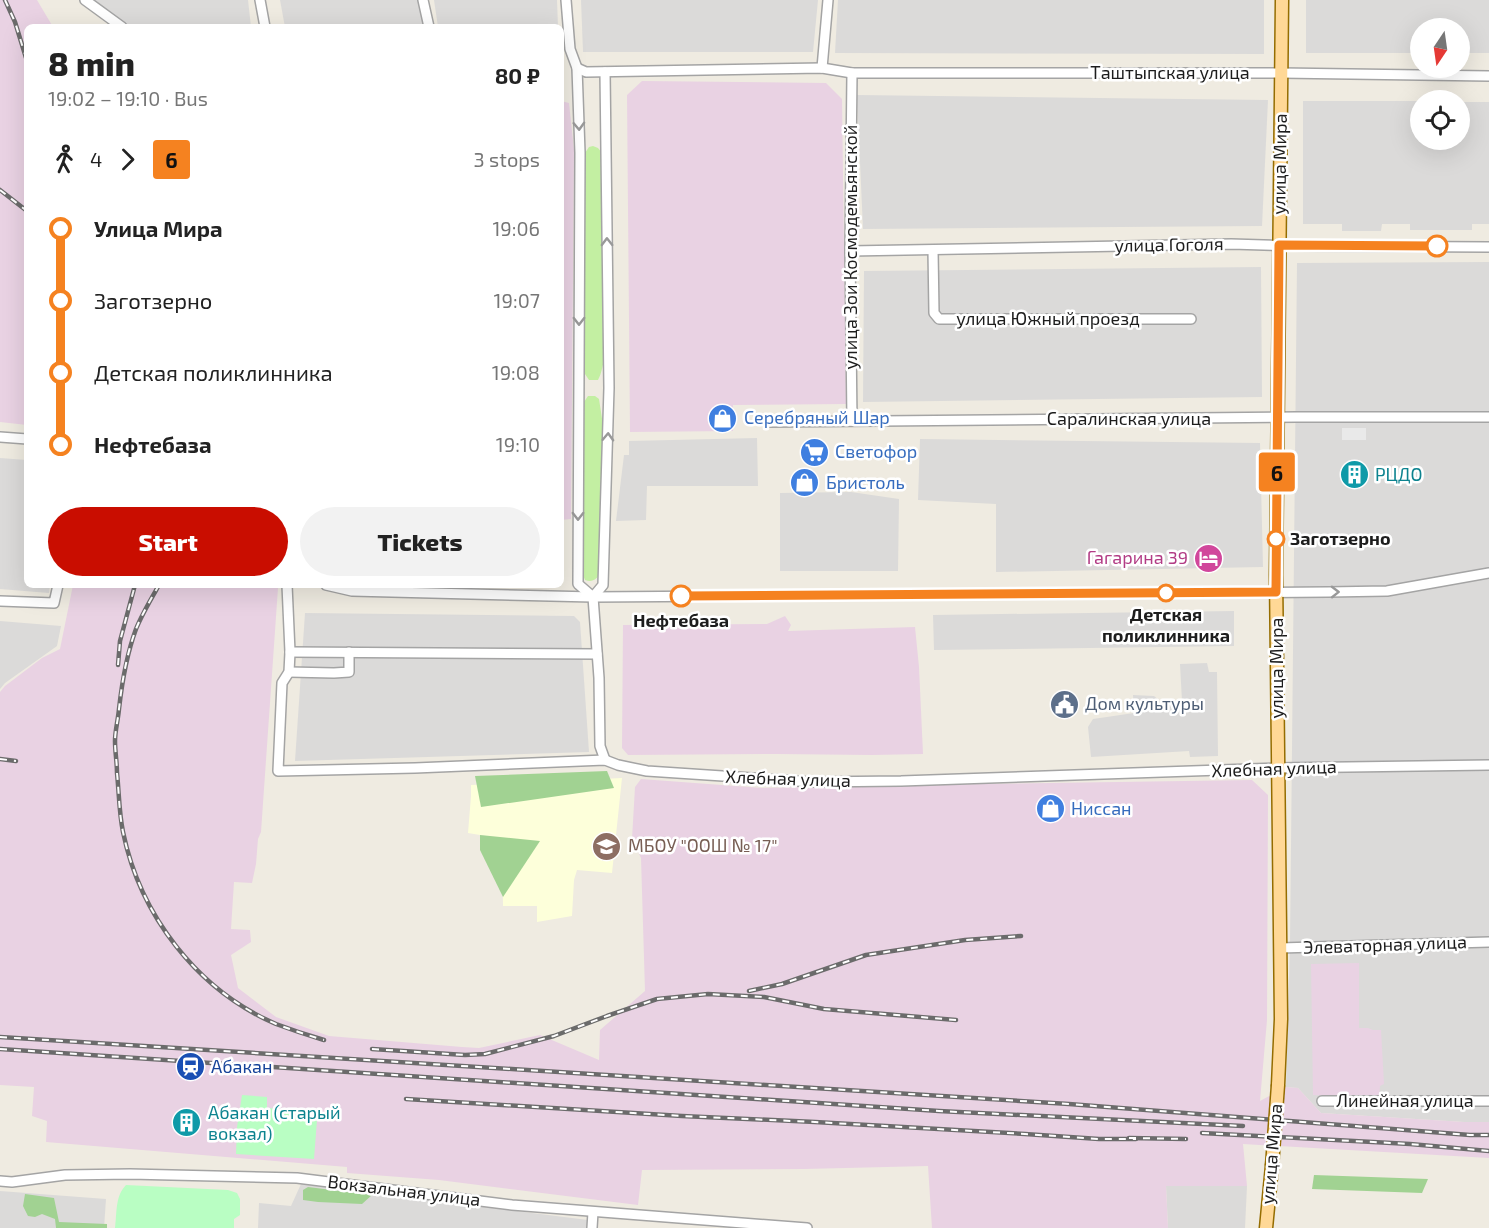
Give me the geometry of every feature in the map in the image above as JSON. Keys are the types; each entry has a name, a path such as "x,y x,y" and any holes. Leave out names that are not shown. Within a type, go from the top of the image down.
{"main road":[{"name":"улица Мира","path":"1266,1228 1281,1019 1276,592 1282,0"}],"street":[{"path":"85,0 118,24"},
{"path":"260,0 264,24"},
{"path":"423,0 428,24"},
{"path":"566,0 570,49 575,64 580,153 578,584 593,597"},
{"path":"822,68 828,0"},
{"name":"Таштыпская улица","path":"564,61 575,64 586,72 822,68 852,73 1489,75"},
{"path":"605,72 609,388 603,585 593,597 600,746 605,760"},
{"name":"улица Зои Космодемьянской","path":"852,73 850,251 852,421"},
{"name":"улица Гоголя","path":"850,251 1231,244 1489,247"},
{"name":"улица Южный проезд","path":"933,250 934,313 939,318 1191,319"},
{"name":"Саралинская улица","path":"769,422 1489,417"},
{"path":"0,437 24,439"},
{"path":"339,588 352,591 593,597 1387,591 1489,573"},
{"path":"0,601 54,603 57,588"},
{"name":"Хлебная улица","path":"287,588 290,652 289,672 282,683 278,771 605,760 647,771 812,782 1277,768 1489,765"},
{"path":"290,652 597,654"},
{"path":"289,672 350,672 349,652"},
{"name":"Элеваторная улица","path":"1280,948 1489,942"},
{"name":"Линейная улица","path":"1322,1101 1489,1101"},
{"name":"Вокзальная улица","path":"0,1181 12,1182 65,1175 116,1174 297,1178 512,1205 807,1228"},
{"path":"592,1228 593,1212"}],"shaded area":[{"path":"0,0 37,0 51,24 24,24 24,425 0,422"},
{"path":"93,0 248,0 251,24 126,24"},
{"path":"280,0 418,0 423,24 284,24"},
{"path":"434,0 557,0 558,24 438,24"},
{"path":"581,0 818,0 813,52 583,52"},
{"path":"838,0 1264,0 1264,54 835,53"},
{"path":"1306,0 1489,0 1489,53 1470,53 1470,18 1410,18 1410,53 1306,53"},
{"path":"642,81 826,83 842,99 846,404 733,405 733,431 630,432 627,95"},
{"path":"857,95 1268,100 1262,226 863,229"},
{"path":"1303,101 1410,101 1410,150 1470,150 1470,102 1489,102 1489,224 1472,224 1472,230 1410,230 1410,224 1382,224 1381,231 1342,231 1342,224 1303,224"},
{"path":"564,102 569,103 574,150 571,519 564,520"},
{"path":"1489,262 1489,1122 1321,1113 1298,1088 1286,1087 1290,944 1297,263"},
{"path":"1261,267 1262,397 863,402 864,271"},
{"path":"1342,428 1366,428 1366,440 1342,440"},
{"path":"757,438 758,486 647,486 646,520 616,521 624,455 629,455 629,441"},
{"path":"920,439 1260,443 1263,567 996,572 996,504 918,500"},
{"path":"0,458 24,460 24,588 50,588 49,593 0,589"},
{"path":"851,492 899,499 898,571 780,571 780,493"},
{"path":"72,588 278,588 261,832 252,883 234,882 231,929 250,930 251,942 231,955 238,988 276,1017 329,1036 479,1048 540,1035 599,1060 600,1030 645,991 641,858 632,839 635,787 641,779 762,788 1252,780 1268,795 1267,1020 1260,1101 1286,1087 1298,1088 1321,1113 1489,1122 1489,1158 1243,1144 1247,1186 1166,1186 1168,1228 932,1228 928,1166 642,1170 638,1205 439,1180 347,1173 347,1167 46,1142 47,1121 32,1116 34,1087 0,1085 0,692 42,658 60,649"},
{"path":"1234,611 1234,646 934,650 933,615"},
{"path":"305,613 574,616 580,622 589,752 295,761"},
{"path":"785,616 791,625 788,631 915,627 923,754 628,755 622,748 623,625 767,624"},
{"path":"0,621 61,626 57,646 0,689"},
{"path":"1207,663 1209,672 1217,672 1218,756 1190,757 1189,751 1091,757 1088,727 1093,719 1134,713 1133,695 1154,696 1161,702 1182,701 1180,664"},
{"path":"622,778 612,873 577,870 574,880 572,916 537,922 537,906 503,906 504,839 468,833 471,785"},
{"path":"1359,963 1359,1028 1381,1030 1384,1084 1380,1086 1379,1099 1313,1095 1311,964"},
{"path":"301,1184 588,1220 588,1228 258,1228 259,1203 291,1206"},
{"path":"1166,1186 1247,1186 1245,1228 1168,1228"},
{"path":"0,1191 106,1199 104,1228 0,1228"}],"green space":[{"path":"593,146 602,153 605,358 598,380 589,380 584,368 585,153 589,147"},
{"path":"588,396 595,396 599,399 605,438 599,575 589,581 585,580 581,569 584,402"},
{"path":"607,771 614,788 481,807 475,776"},
{"path":"480,835 540,841 503,897 480,850"},
{"path":"242,1095 267,1097 267,1108 311,1111 310,1119 317,1120 314,1159 236,1154"},
{"path":"1314,1175 1428,1179 1422,1193 1312,1189"},
{"path":"126,1185 228,1190 237,1193 240,1199 240,1215 234,1219 234,1228 115,1228 118,1199"},
{"path":"308,1187 372,1195 362,1204 303,1200 303,1190"},
{"path":"25,1194 54,1198 59,1222 107,1224 107,1228 56,1228 55,1219 42,1214 35,1217 28,1216 23,1206"}],"railway":[{"path":"5,0 24,51"},
{"path":"0,190 24,209"},
{"path":"118,665 120,641 134,588"},
{"path":"157,588 138,623 130,649 115,733 121,817 131,863 158,920 197,970 247,1009 276,1024 324,1040"},
{"path":"0,759 16,761"},
{"path":"749,991 782,984 866,955 965,940 1021,936"},
{"path":"372,1049 465,1055 485,1054 554,1036 657,999 708,994 764,997 824,1009 956,1020"},
{"path":"0,1037 1069,1104 1489,1135"},
{"path":"0,1049 939,1111 1243,1126"},
{"path":"406,1099 1099,1139 1136,1139"},
{"path":"1202,1133 1410,1144 1489,1151"},
{"path":"1129,1138 1186,1139"}],"bus line":[{"name":"6","path":"681,596 1276,592 1279,245 1437,246"}],"place":[{"name":"Серебряный Шар","path":"723,418"},
{"name":"Светофор","path":"814,452"},
{"name":"РЦДО","path":"1354,475"},
{"name":"Бристоль","path":"805,483"},
{"name":"Заготзерно","path":"1276,539"},
{"name":"Гагарина 39","path":"1209,558"},
{"name":"Детская поликлинника","path":"1166,593"},
{"name":"Нефтебаза","path":"681,596"},
{"name":"Дом культуры","path":"1064,704"},
{"name":"Ниссан","path":"1050,809"},
{"name":"МБОУ \"ООШ № 17\"","path":"607,846"},
{"name":"Абакан","path":"190,1067"},
{"name":"Абакан (старый вокзал)","path":"187,1123"}]}
